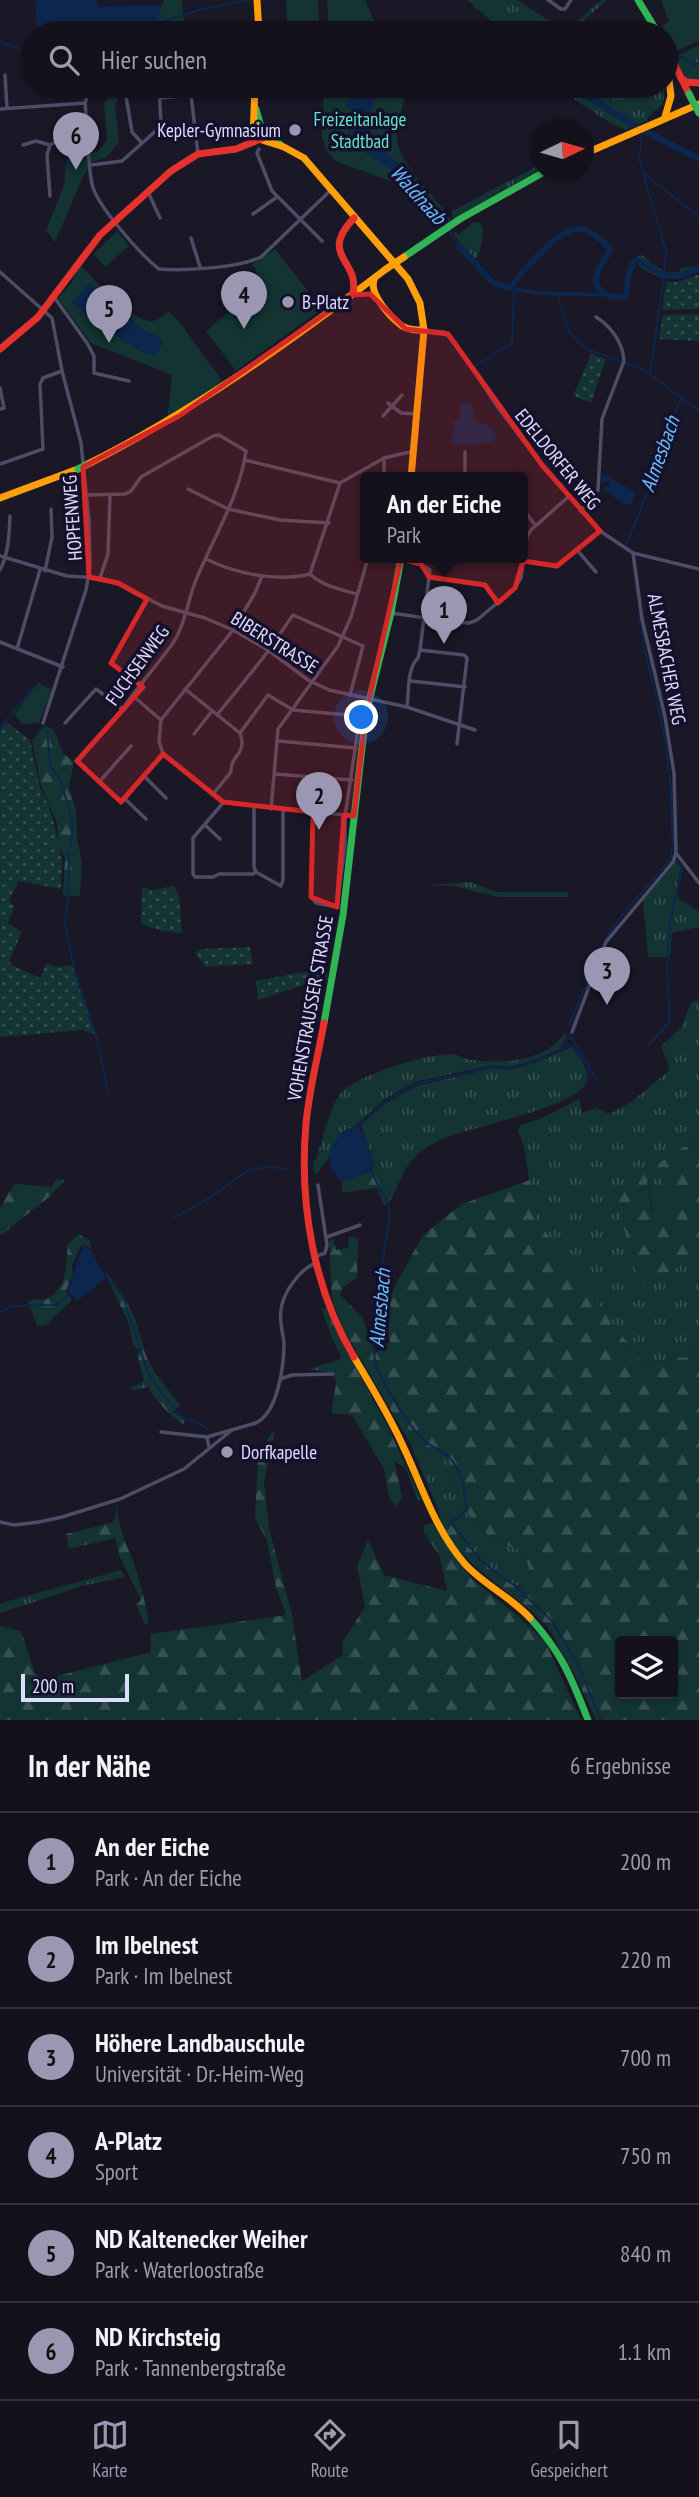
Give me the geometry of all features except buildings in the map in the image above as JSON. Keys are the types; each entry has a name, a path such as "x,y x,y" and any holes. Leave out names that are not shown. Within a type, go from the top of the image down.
{"main road":[{"path":"257,0 258,21"},
{"path":"638,0 651,21"},
{"path":"678,72 699,113"},
{"path":"681,78 686,82 699,83"},
{"path":"254,98 252,133 255,138 284,147"},
{"path":"664,119 669,109 669,98"},
{"path":"594,149 699,104"},
{"path":"0,349 45,309 89,247 171,171 198,154 236,149 263,138 263,130 254,105"},
{"path":"245,145 255,128 263,130 284,147 304,158 402,272 418,297 424,330 412,472"},
{"path":"0,498 82,467 179,416 436,234 502,193 531,178"},
{"path":"352,295 355,287 352,276 342,261 338,247 342,231 354,218"},
{"path":"352,276 361,281 374,278"},
{"path":"374,278 372,286 375,296 401,325 410,330 424,330"},
{"path":"352,295 367,293 375,296"},
{"name":"VOHENSTRAUSSER STRASSE","path":"400,563 391,613 369,699 340,939 306,1122 305,1205 315,1260 328,1301 350,1351 404,1447 425,1498 446,1538 466,1565 519,1606 549,1639 566,1665 588,1720"}],"street":[{"path":"548,0 565,9 571,0"},
{"path":"5,75 3,110 85,103"},
{"path":"87,98 94,190 107,213 159,269 250,262 261,257 331,190"},
{"path":"126,98 132,132 142,143"},
{"path":"90,165 122,161 161,126 160,99 170,98"},
{"path":"191,98 198,154"},
{"path":"50,196 47,155 50,145 57,141 88,140"},
{"path":"23,145 36,141 50,145"},
{"path":"259,149 257,153 272,191 322,241"},
{"path":"148,192 160,218"},
{"path":"253,215 277,197"},
{"path":"191,238 200,267"},
{"path":"0,272 45,309"},
{"path":"54,297 94,356 94,373 129,381"},
{"name":"HOPFENWEG","path":"43,723 63,667 89,577 90,537 81,443 62,371 52,318 45,309"},
{"path":"580,511 598,490 602,419 624,363 623,352 616,337 605,322 596,317"},
{"name":"EDELDORFER WEG","path":"424,330 444,332 454,341 499,409 568,497 600,531 633,553 699,569"},
{"path":"0,464 43,449 40,384 43,378 62,371"},
{"path":"0,388 4,408 0,409"},
{"path":"383,416 390,405 402,395"},
{"path":"390,405 401,413 417,414"},
{"path":"86,495 125,494 131,491 141,477 219,435 246,451 245,460 340,483 384,458 414,451"},
{"path":"465,452 465,472"},
{"path":"384,458 384,472"},
{"name":"FUCHSENWEG","path":"146,819 124,798 121,802 76,761 121,712 173,643 187,613 194,585 228,509 245,460"},
{"path":"310,575 340,483"},
{"path":"188,489 228,509 281,520 328,523"},
{"path":"100,578 108,554 110,495"},
{"path":"528,536 535,525 568,497"},
{"path":"46,571 52,537 51,509"},
{"path":"528,515 535,525"},
{"path":"0,570 5,560 9,516"},
{"path":"528,562 557,566 600,531"},
{"path":"577,550 596,572"},
{"name":"ALMESBACHER WEG","path":"633,553 642,619 665,717 673,771 676,853"},
{"path":"0,556 5,560"},
{"path":"206,559 223,567 262,576 310,575 357,594"},
{"name":"BIBERSTRASSE","path":"5,560 67,576 100,578 118,583 162,607 205,618 233,630 268,650 313,683 350,695 407,707 475,730"},
{"path":"271,809 278,729 313,683 342,636 366,563"},
{"path":"407,707 412,668 420,650 430,570 417,563"},
{"path":"391,613 469,623 477,620 516,588 521,578 523,563"},
{"path":"17,649 40,570"},
{"path":"262,576 233,630 161,720 159,741 163,754 223,803 354,816"},
{"path":"429,576 485,585 498,603"},
{"path":"141,686 111,663 147,599"},
{"path":"217,715 293,615 362,646 350,695"},
{"path":"0,642 63,667"},
{"path":"420,650 466,657 468,661 457,744"},
{"path":"411,680 465,687"},
{"path":"65,723 96,689 121,709"},
{"path":"185,689 240,733 244,742 243,748 230,766 231,772 213,793"},
{"path":"240,733 268,695 293,710"},
{"path":"133,696 161,720"},
{"path":"194,734 212,710"},
{"name":"VOHENSTRAUSSER STRASSE","path":"293,710 360,716 345,816 345,845 337,907 316,903 311,897 313,812"},
{"path":"278,741 356,748"},
{"path":"99,782 131,746"},
{"path":"124,798 163,754"},
{"path":"275,774 352,780"},
{"path":"144,776 166,798"},
{"path":"223,803 193,838 193,874 195,877 213,877 219,874 256,872"},
{"path":"254,807 254,867 256,872 281,886 283,810"},
{"path":"205,825 220,839"},
{"path":"676,853 699,883"},
{"path":"572,1032 606,942 673,862 676,853"},
{"path":"161,1432 207,1437 256,1423 267,1416 280,1379 284,1344 281,1308 300,1274 325,1252 327,1237 318,1185"},
{"path":"327,1237 360,1225"},
{"path":"280,1379 311,1373 333,1374"},
{"path":"0,1522 14,1525 50,1520 115,1501 184,1469 232,1430"},
{"path":"207,1437 209,1447"}],"highlighted area":[{"path":"370,294 406,329 448,334 542,465 600,531 557,566 523,561 515,588 498,603 485,585 429,577 421,564 401,559 366,713 354,816 344,815 337,907 311,897 313,812 223,802 163,754 121,802 77,761 143,687 111,663 147,599 118,583 89,577 83,467 179,416 352,295"}],"green space":[{"path":"164,0 182,0 184,21 156,21"},
{"path":"286,0 318,0 319,21 287,21"},
{"path":"327,0 365,0 374,21 328,21"},
{"path":"467,0 517,0 550,21 491,21"},
{"path":"601,0 607,0 584,20 578,21"},
{"path":"661,0 699,0 699,41 678,50 678,21 669,21"},
{"path":"699,45 699,82 687,80 678,65 678,56"},
{"path":"108,98 118,98 115,105 119,142 107,157 91,163 55,242 46,230 64,185 66,160 98,151 107,140 104,103"},
{"name":"Freizeitanlage Stadtbad","path":"324,98 404,98 397,132 400,149 411,170 451,220 440,227 434,224 431,226 393,182 335,161 326,149 322,137"},
{"path":"572,98 584,98 632,127 626,130"},
{"path":"596,98 664,98 663,104 648,117 648,121 639,124"},
{"path":"531,169 531,175 453,219 452,211"},
{"path":"474,222 481,223 483,232 476,259 460,243 453,231 459,234"},
{"path":"117,231 129,246 105,267 94,254"},
{"path":"275,249 322,309 236,371 206,331 263,284 252,264"},
{"path":"642,255 668,272 699,266 699,271 668,279 639,266 637,257"},
{"path":"80,265 112,298 140,318 154,321 169,312 181,324 223,382 167,422 172,375 91,343 58,298 71,283","holes":["117,314 161,340 162,344 156,356 140,351 104,327 107,319"]},
{"path":"699,274 699,309 662,310 666,282 678,282"},
{"path":"699,314 699,341 659,339 662,318 665,315"},
{"path":"591,354 606,359 591,403 573,396"},
{"path":"38,683 52,690 39,723 23,724 14,715"},
{"path":"6,722 30,740 40,788 49,806 62,860 61,889 18,881 9,902 15,906 8,923 22,932 9,961 40,978 46,963 58,967 73,965 96,1035 82,1030 0,1037 0,730"},
{"path":"45,725 54,730 63,753 74,762 69,786 76,812 77,839 82,861 80,896 63,895 65,859 58,844 57,823 41,786 32,741"},
{"path":"675,862 681,866 677,884 679,899 699,912 699,927 672,933 670,957 648,957 643,901"},
{"path":"470,882 497,892 568,892 569,897 498,897 454,886 430,885"},
{"path":"174,886 179,896 182,933 162,931 141,924 142,887 152,890"},
{"path":"250,947 253,964 206,967 195,953 201,949"},
{"path":"327,971 328,980 313,982 258,1000 256,981 297,973"},
{"path":"699,999 699,1141 682,1148 671,1205 667,1212 653,1212 647,1183 650,1176 615,1195 653,1282 697,1255 699,1259 699,1342 691,1356 643,1364 535,1219 524,1147 518,1131 520,1125 540,1119 579,1099 582,1113 596,1108 609,1114 631,1102 669,1071 661,1046 681,1028 691,1003"},
{"path":"565,1033 567,1037 558,1050 534,1060 509,1067 493,1065 415,1082 385,1099 354,1127 343,1132 327,1161 317,1174 314,1173 313,1161 316,1160 337,1099 361,1080 392,1067 440,1055 454,1054 484,1061 522,1059 546,1050"},
{"path":"572,1047 586,1071 587,1080 580,1090 545,1108 450,1136 425,1148 412,1160 391,1199 361,1125 385,1104 416,1086 494,1068 509,1070 535,1063"},
{"path":"699,1141 699,1259 696,1256 653,1282 638,1280 615,1195 647,1171 650,1176 647,1183 652,1212 667,1211 671,1204 655,1166 682,1148"},
{"path":"375,1165 391,1199 384,1206 377,1188 342,1193 342,1182 370,1171"},
{"path":"57,1179 65,1180 49,1197 0,1236 0,1208 14,1184 51,1187"},
{"path":"530,1180 536,1219 643,1364 691,1356 699,1342 699,1720 596,1720 547,1626 467,1559 444,1526 437,1507 490,1575 525,1589 531,1568 517,1549 493,1541 463,1508 448,1455 410,1443 345,1332 332,1300 329,1242 333,1238 336,1250 348,1248 349,1237 358,1238 357,1278 343,1287 340,1295 363,1318 375,1354 390,1342 384,1313 397,1282 423,1235 462,1204"},
{"path":"79,1234 90,1241 91,1248 82,1244 72,1265 73,1274 66,1291 72,1300 46,1325 37,1326 28,1302 45,1300 58,1289 66,1269 68,1244"},
{"path":"105,1273 121,1292 135,1318 146,1356 180,1405 173,1412 185,1420 184,1424 164,1408 148,1387 134,1390 130,1388 144,1381 137,1356 139,1349 133,1346 129,1324"},
{"path":"326,1308 387,1425 422,1500 418,1500 405,1467 395,1462 402,1497 396,1507 389,1497 384,1469 352,1415 331,1413 336,1384 334,1373 309,1369 342,1359 322,1309"},
{"path":"275,1432 264,1482 269,1528 292,1615 302,1681 343,1655 343,1641 365,1607 357,1566 368,1540 384,1575 447,1591 440,1556 424,1533 424,1525 432,1523 471,1578 545,1641 581,1720 0,1720 0,1626 21,1631 35,1673 45,1682 61,1675 151,1652 150,1634 286,1615 276,1587 267,1541 255,1518 258,1459 270,1434"},
{"path":"410,1443 448,1455 463,1508 493,1541 517,1549 531,1568 526,1589 490,1575 437,1507"},
{"path":"117,1504 121,1531 145,1604 149,1622 145,1625 136,1604 141,1600 119,1555 115,1538 69,1549 66,1534 114,1522"},
{"path":"121,1570 125,1577 82,1586 0,1613 0,1604 5,1602"}],"water":[{"path":"35,0 96,0 100,7 158,5 161,8 157,21 36,21"},
{"path":"349,98 376,98 369,115 371,136 423,191 462,251 404,178 355,146 348,129 354,111 345,106"},
{"path":"584,98 597,98 699,155 699,162 647,136"},
{"path":"90,283 110,303 98,314 87,317 72,302"},
{"path":"117,314 128,317 141,329 161,340 162,344 156,356 140,351 106,329 104,322"},
{"path":"466,402 472,405 475,421 492,427 496,436 494,443 455,445 452,439 454,421 459,419 461,406"},
{"path":"605,474 635,492 632,503 625,505 604,490 610,483 609,481 602,484 602,476"},
{"path":"357,1127 364,1134 375,1165 370,1171 342,1182 331,1167 330,1154 339,1136"},
{"path":"83,1245 92,1251 105,1279 77,1301 68,1291"}],"waterway":[{"path":"165,21 202,9 250,0"},
{"path":"0,42 21,49"},
{"path":"678,59 682,57 693,65 699,63"},
{"name":"Almesbach","path":"642,133 639,159 666,251 664,274"},
{"path":"645,174 699,217"},
{"name":"Waldnaab","path":"459,246 493,283 510,288 551,243 561,235 579,229 592,233 610,249 599,269 597,282 601,291 611,296 626,296 628,277 634,261 637,260 669,276 687,274 699,268"},
{"name":"Almesbach","path":"650,374 664,275"},
{"name":"Almesbach","path":"510,288 538,293 604,295"},
{"path":"475,366 512,343 514,290"},
{"name":"Almesbach","path":"557,293 569,332 586,349 644,370 699,411"},
{"name":"Almesbach","path":"625,547 681,397"},
{"path":"536,453 562,485"},
{"name":"Almesbach","path":"639,612 640,622"},
{"name":"Almesbach","path":"641,624 643,636"},
{"name":"Almesbach","path":"643,639 644,644"},
{"name":"Almesbach","path":"644,646 647,660"},
{"name":"Almesbach","path":"648,663 653,685"},
{"path":"0,728 33,688"},
{"name":"Almesbach","path":"592,970 605,940 671,855 672,809 669,775 654,689"},
{"path":"47,731 50,764 61,782 73,823 71,845"},
{"path":"69,852 65,923 74,969 96,1035 109,1096"},
{"name":"Almesbach","path":"648,1046 670,1021 667,969 670,924 682,867 676,861"},
{"path":"569,1025 591,974"},
{"name":"Almesbach","path":"358,1127 385,1102 415,1084 494,1067 509,1069 534,1062 559,1052 570,1036 569,1033"},
{"name":"Almesbach","path":"571,1037 597,1080"},
{"name":"Almesbach","path":"566,1045 574,1047 582,1059"},
{"name":"Almesbach","path":"588,1070 589,1077"},
{"path":"173,1219 214,1195 248,1170 268,1167 287,1169"},
{"name":"Almesbach","path":"370,1169 388,1204 390,1215 374,1332 376,1365 396,1403 416,1432 427,1443 448,1456 457,1468 464,1489 466,1511 451,1522 482,1562 514,1585 552,1621 583,1677"},
{"path":"100,1269 123,1296 149,1376 181,1417 199,1423 208,1430"},
{"path":"0,1312 12,1306 55,1305 70,1294"},
{"name":"Almesbach","path":"585,1681 601,1720"}],"traffic: fast":[{"path":"638,0 651,21"},
{"path":"689,94 699,113"},
{"path":"256,109 261,127 282,146"},
{"path":"404,257 460,219 531,179"},
{"path":"78,469 86,465"},
{"path":"324,1023 343,915 366,713 391,613 400,563"},
{"path":"530,1618 565,1666 588,1720"}],"traffic: slow":[{"path":"257,0 258,21"},
{"path":"255,98 253,137 284,147 304,158 408,279 420,303 424,330 412,472"},
{"path":"665,117 670,98"},
{"path":"594,150 699,104"},
{"path":"386,269 404,257"},
{"path":"86,465 203,399 314,323 386,269"},
{"path":"374,280 373,286 378,299 392,317 402,326 424,330"},
{"path":"0,498 78,469"},
{"path":"354,1357 392,1423 445,1537 472,1571 530,1618"}],"traffic: jam":[{"path":"678,72 689,94"},
{"path":"681,78 686,82 699,83"},
{"path":"0,349 38,317 100,235 171,171 198,154 236,149 263,138 266,133"},
{"path":"353,293 354,282 340,250 340,241 354,218"},
{"path":"324,1023 306,1124 304,1154 307,1214 319,1274 328,1302 354,1357"}],"place":[{"name":"Kepler-Gymnasium","path":"295,130"},
{"name":"ND Kirchsteig","path":"76,170"},
{"name":"B-Platz","path":"288,302"},
{"name":"A-Platz","path":"244,329"},
{"name":"ND Kaltenecker Weiher","path":"109,343"},
{"name":"An der Eiche","path":"444,644"},
{"name":"Im Ibelnest","path":"319,830"},
{"name":"Höhere Landbauschule","path":"607,1005"},
{"name":"Dorfkapelle","path":"227,1452"}]}
